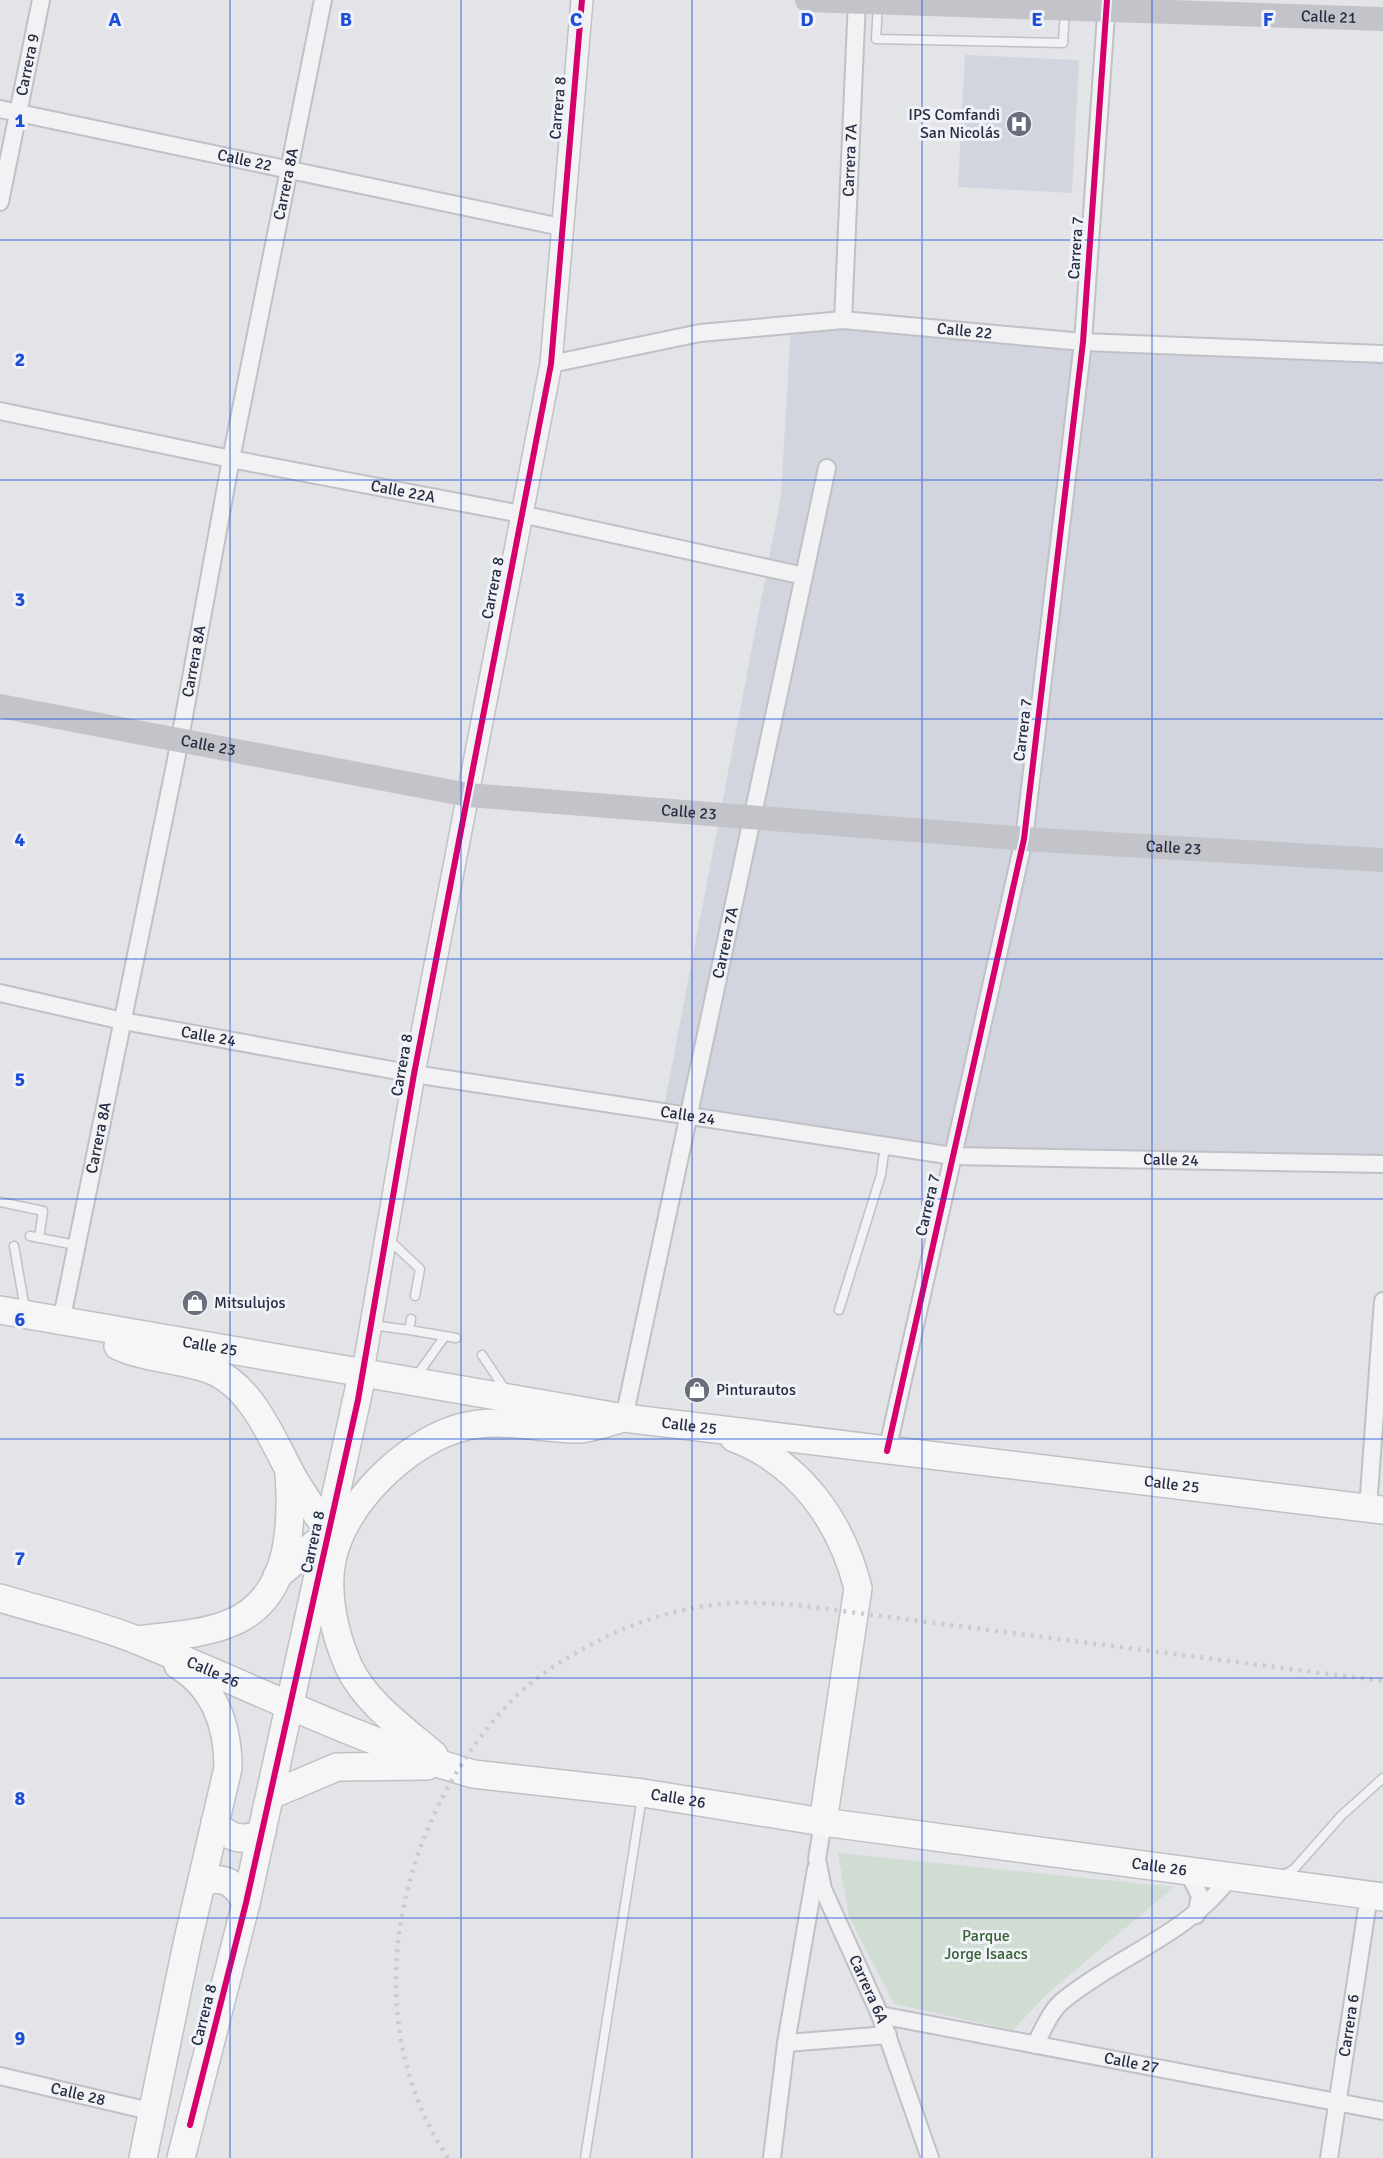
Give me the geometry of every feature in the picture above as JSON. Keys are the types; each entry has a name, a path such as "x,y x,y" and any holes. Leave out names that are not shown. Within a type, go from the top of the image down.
{"main road":[{"name":"Calle 21","path":"807,0 1065,9 1107,5 1236,7 1383,19"},
{"name":"Calle 23","path":"0,706 468,795 1024,839 1383,860"},
{"name":"Calle 25","path":"0,1310 363,1371 412,1382 510,1396 624,1418 1376,1510"},
{"path":"61,1322 126,1350 212,1371 228,1380 268,1428 288,1470 329,1532 277,1576"},
{"name":"Carrera 8","path":"181,2158 271,1795 363,1371"},
{"path":"446,1766 387,1713 350,1669 337,1635 331,1600 332,1560 346,1526 369,1490 396,1462 435,1437 461,1427 489,1424 580,1429 624,1418"},
{"path":"702,1426 748,1443 778,1461 816,1498 834,1522 851,1560 858,1588 856,1612 823,1822"},
{"path":"136,1640 229,1624 261,1601 277,1576 285,1557 291,1528 288,1470"},
{"name":"Calle 26","path":"0,1598 136,1640 290,1705 446,1766 473,1773 643,1793 823,1822 1376,1896"},
{"name":"Carrera 8","path":"136,1640 187,1671 207,1691 220,1716 227,1741 228,1768 143,2158"},
{"path":"271,1795 337,1767 446,1766"},
{"path":"215,1822 228,1835 237,1838 246,1839 262,1832"},
{"path":"202,1882 223,1879 233,1884 246,1903"}],"street":[{"name":"Carrera 9","path":"0,202 41,0"},
{"name":"Carrera 8A","path":"61,1322 179,741 231,459 291,170 322,0"},
{"name":"Carrera 8","path":"363,1371 414,1074 551,364 582,0"},
{"name":"Carrera 7A","path":"843,320 864,2"},
{"name":"Carrera 7","path":"887,1451 1024,839 1083,342 1107,5"},
{"name":"Calle 22","path":"0,109 561,227"},
{"name":"Calle 22","path":"551,364 700,333 843,320 1083,342 1383,354"},
{"name":"Calle 22A","path":"0,411 231,459 521,513 804,576"},
{"name":"Carrera 7A","path":"624,1418 827,468"},
{"name":"Calle 24","path":"0,993 123,1021 414,1074 953,1156 1383,1164"},
{"path":"1376,1510 1383,1301"},
{"name":"Carrera 6A","path":"823,1822 817,1859 823,1889 888,2035 930,2158"},
{"path":"772,2158 786,2043 817,1859"},
{"path":"1187,1870 1200,1896 1196,1915"},
{"path":"1035,2045 1063,2000 1196,1915 1216,1897 1230,1876"},
{"name":"Carrera 6","path":"1329,2158 1376,1896"},
{"name":"Calle 27","path":"880,2015 1383,2111"},
{"path":"786,2043 888,2035"},
{"name":"Calle 28","path":"0,2076 154,2112"}],"lane":[{"path":"864,2 876,39 1063,43 1065,9"},
{"path":"839,1310 880,1175 885,1145"},
{"path":"0,1202 43,1211 35,1237 75,1245"},
{"path":"387,1238 420,1269 415,1296"},
{"path":"14,1246 26,1316"},
{"path":"410,1330 411,1319"},
{"path":"372,1325 456,1338"},
{"path":"412,1382 445,1336"},
{"path":"482,1355 510,1396"},
{"path":"1273,1882 1295,1868 1341,1816 1383,1778"},
{"path":"585,2158 643,1793"}],"shaded area":[{"name":"IPS Comfandi San Nicolás","path":"965,55 1079,60 1072,193 958,187"},
{"path":"791,324 1383,354 1383,1164 953,1156 663,1112 781,496"}],"green space":[{"name":"Parque Jorge Isaacs","path":"838,1853 1174,1887 1047,1994 1013,2030 894,2004 849,1917"}],"railway":[{"path":"448,2158 419,2102 401,2042 396,1981 401,1920 416,1859 440,1802 473,1748 512,1700 553,1667 613,1633 681,1610 716,1604 788,1604 1383,1681"}],"cycle path":[{"path":"190,2125 246,1903 358,1400 414,1074 551,364 582,0"},
{"path":"887,1451 1024,839 1083,342 1107,0"}],"place":[{"name":"IPS Comfandi San Nicolás","path":"1019,124"},
{"name":"Mitsulujos","path":"195,1303"},
{"name":"Pinturautos","path":"697,1390"}]}
